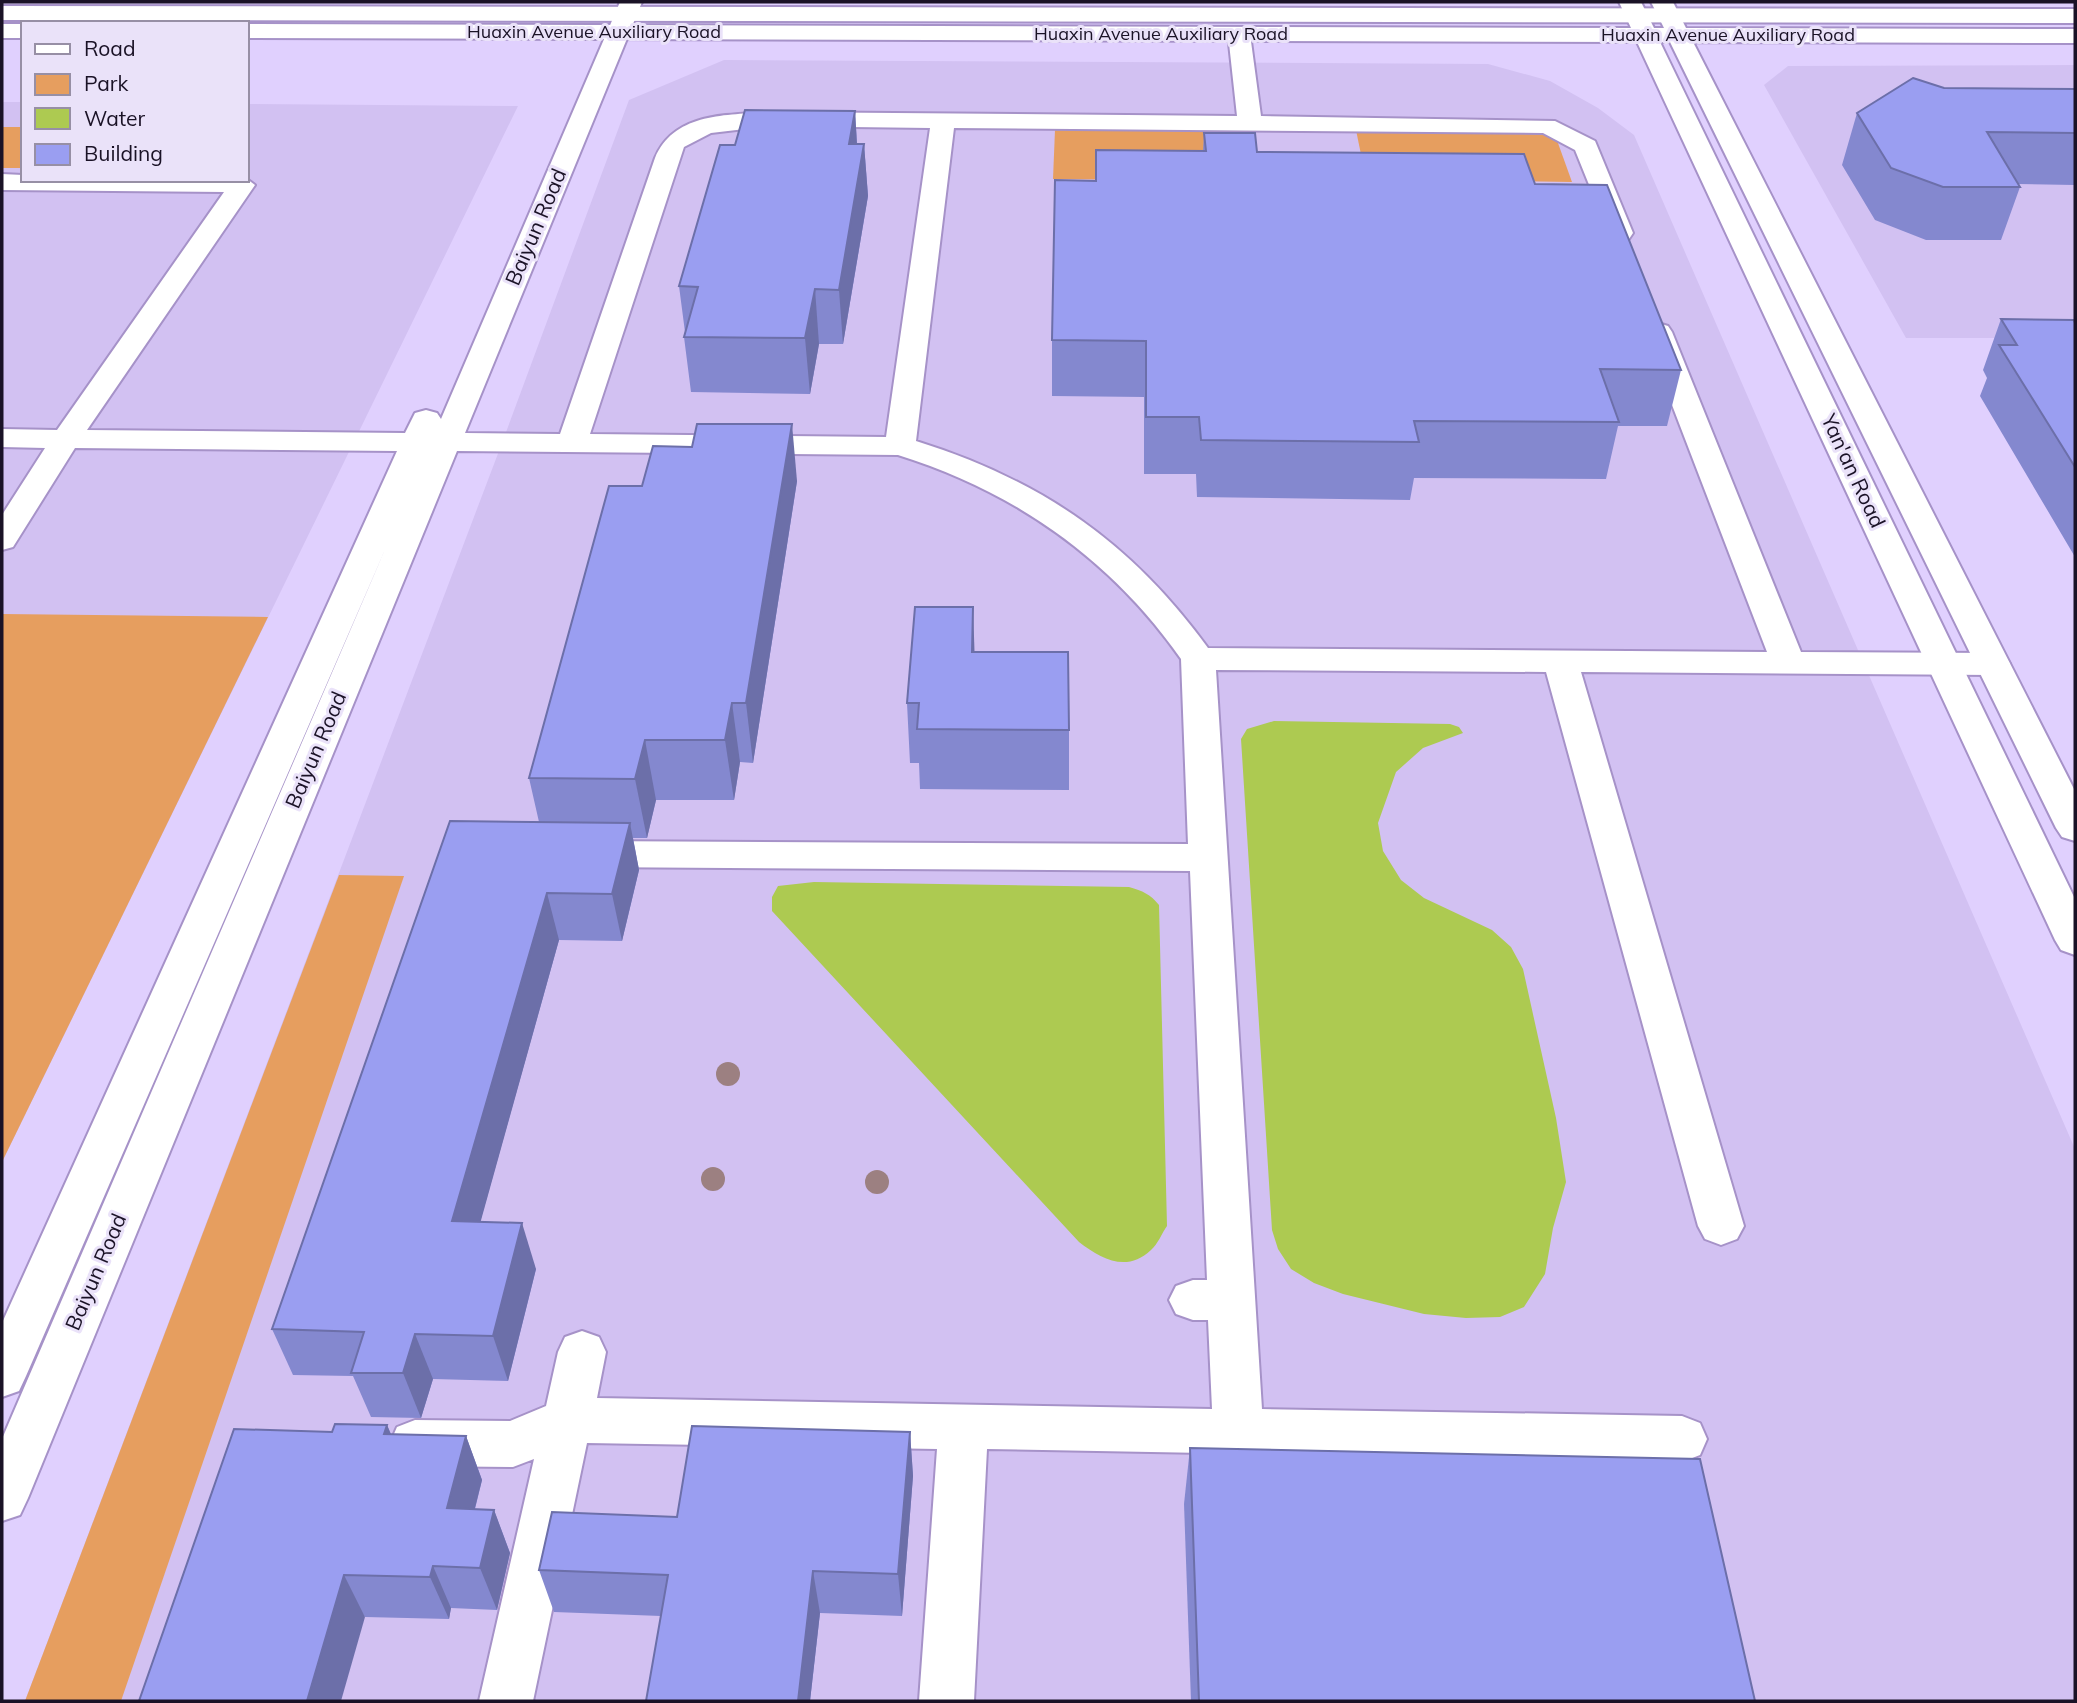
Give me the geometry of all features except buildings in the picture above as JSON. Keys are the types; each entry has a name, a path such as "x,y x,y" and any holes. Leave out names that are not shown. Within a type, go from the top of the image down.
{"main road":[{"path":"2,13 615,17 2075,16"},
{"name":"Huaxin Avenue Auxiliary Road","path":"248,31 615,17 1239,34 1653,17 2075,36"},
{"name":"Baiyun Road","path":"2,1498 14,1408 615,17"},
{"name":"Yan'an Road","path":"1653,17 1944,663 2075,940"},
{"name":"Yan'an Road","path":"1653,17 1993,664 2075,828"},
{"path":"2,31 21,31"},
{"path":"1239,34 1250,122"},
{"path":"572,443 667,159 675,143 694,130 728,122 771,119 943,120 1546,127 1569,135 1586,146 1631,262"},
{"path":"900,446 943,120"},
{"path":"2,210 14,182 242,185 66,439 2,540"},
{"path":"1651,313 1788,662"},
{"path":"2,438 900,446 975,471 1043,506 1118,565 1179,630 1198,659 1208,858 1212,1300 1238,1432"},
{"name":"Baiyun Road","path":"2,1376 431,442"},
{"path":"1198,659 1993,664"},
{"path":"1560,661 1721,1226"},
{"path":"555,854 717,861 1208,858"},
{"path":"506,1701 582,1352"},
{"path":"366,1442 513,1444 567,1420 1682,1439"},
{"path":"946,1701 962,1426"}],"shaded area":[{"path":"724,60 1488,64 1550,81 1598,108 1634,135 2075,1149 2075,1701 25,1701 502,443 629,100"},
{"path":"2075,65 2075,338 1906,338 1764,85 1788,66"},
{"path":"2,102 21,102 21,182 248,182 248,104 518,106 2,1162"}],"green space":[{"path":"2,127 21,127 21,168 2,168"},
{"path":"1055,130 1252,132 1257,181 1053,179"},
{"path":"1356,130 1554,132 1572,182 1366,179"},
{"path":"2,614 268,617 2,1162"},
{"path":"339,875 404,876 121,1701 25,1701"}],"water":[{"path":"1274,721 1450,724 1459,727 1463,733 1423,748 1396,772 1378,823 1383,851 1401,880 1424,898 1492,930 1511,947 1523,969 1556,1118 1566,1182 1553,1228 1545,1274 1524,1307 1500,1317 1466,1318 1424,1314 1343,1294 1314,1283 1291,1269 1278,1249 1272,1230 1241,739 1247,729"},
{"path":"814,882 1129,887 1146,893 1156,901 1159,905 1167,1226 1151,1250 1133,1261 1114,1261 1096,1254 1079,1242 772,911 772,897 778,886"}]}
